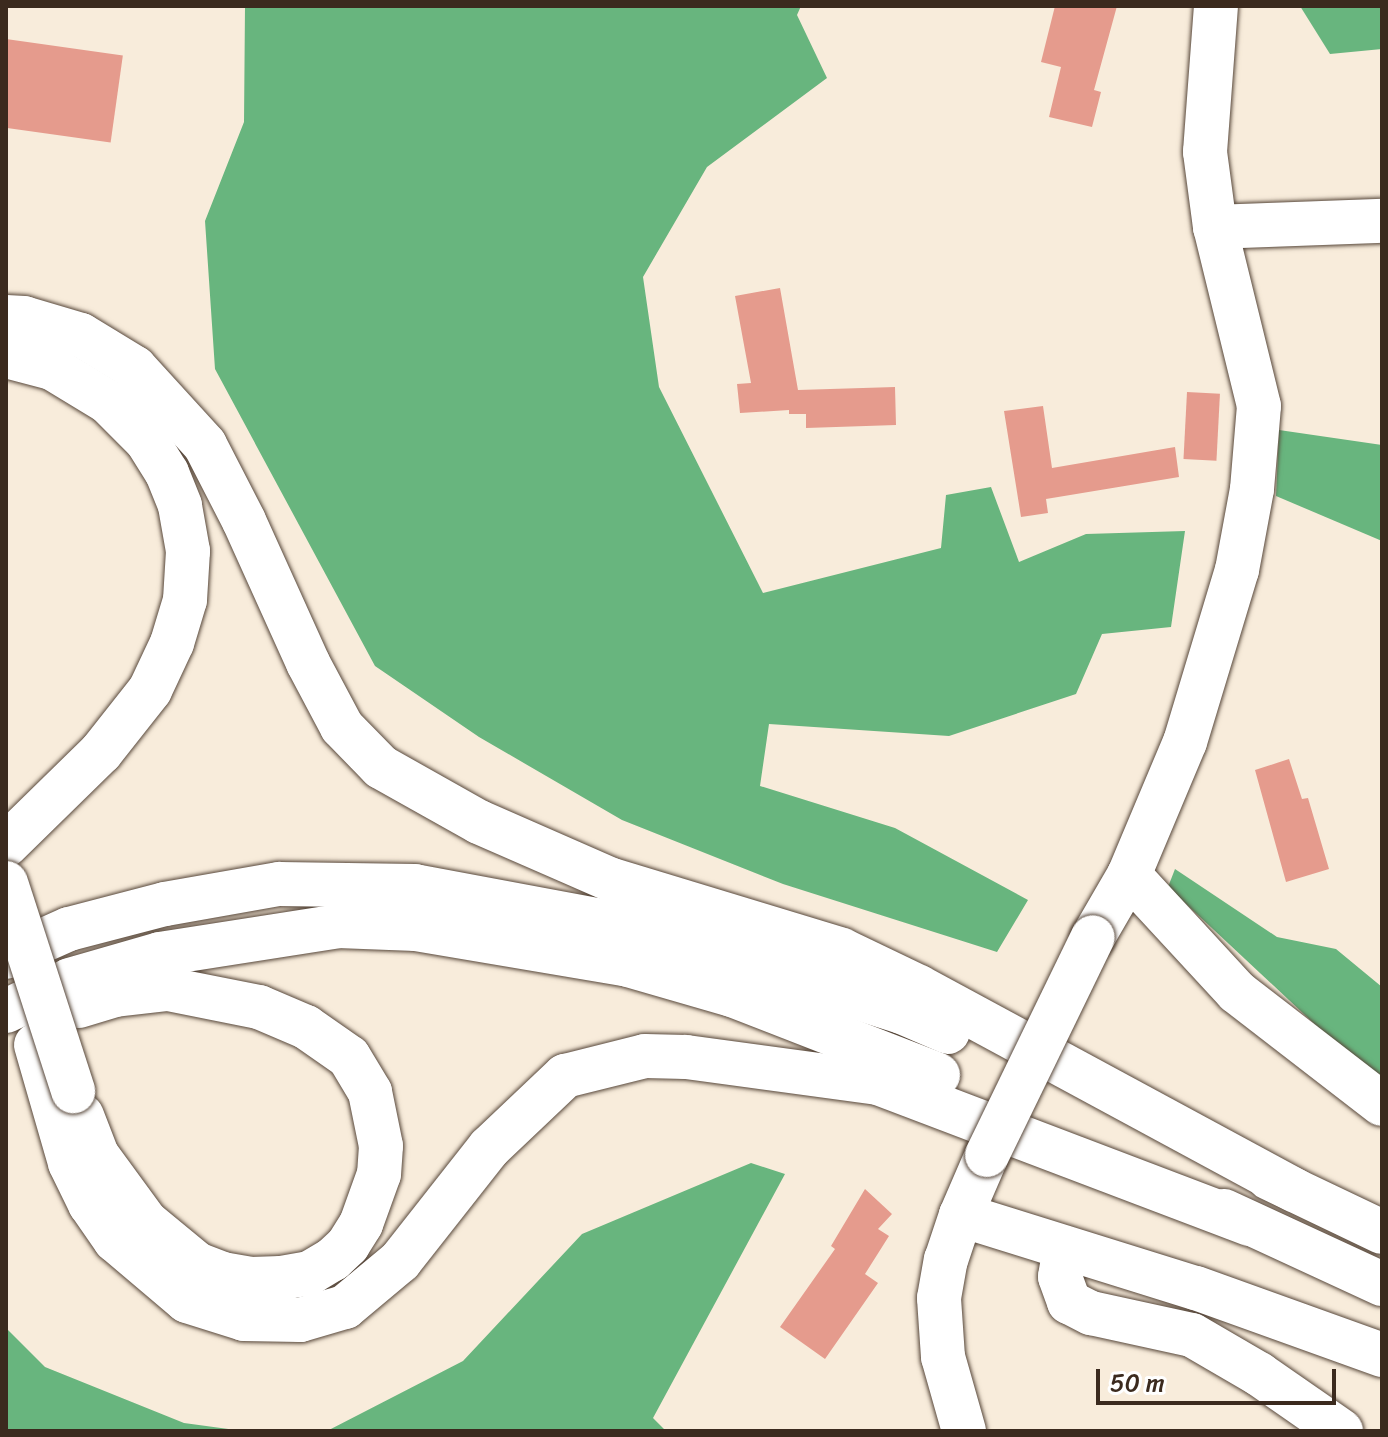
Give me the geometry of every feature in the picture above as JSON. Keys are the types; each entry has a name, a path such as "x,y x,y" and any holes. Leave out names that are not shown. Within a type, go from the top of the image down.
{"street":[{"path":"964,1431 943,1357 939,1298 946,1260 987,1155 1093,937 1129,875 1185,742 1237,570 1252,489 1259,406 1215,227 1205,152 1216,6"},
{"path":"1215,227 1382,221"},
{"path":"6,317 24,318 81,335 135,368 205,445 244,521 308,663 342,727 381,767 425,795 503,834 612,880 842,950 919,987 1295,1190"},
{"path":"6,356 52,368 108,402 147,441 167,473 180,506 188,551 185,600 172,643 150,690 101,752 6,845"},
{"path":"1129,875 1237,992 1382,1104"},
{"path":"6,883 73,1091 97,1155 146,1222 172,1247 197,1264 223,1274 251,1279 310,1273 348,1245 371,1202 379,1174 381,1146 370,1092 349,1057 306,1027 259,1007 168,989 93,1002 21,1040"},
{"path":"1249,1224 878,1083 686,1057 645,1056 565,1076 489,1148 400,1261 345,1307 300,1320 244,1319 187,1301 115,1240 90,1204 70,1163 21,1040 6,959 69,929 137,911 279,884 415,886 640,928 902,1012 1382,1232"},
{"path":"6,1011 70,980 160,954 338,926 416,929 628,965 732,995 903,1061 1043,1120 1249,1224 1382,1284"},
{"path":"961,1215 1196,1288 1382,1355"},
{"path":"1065,1248 1060,1277 1069,1302 1091,1313 1192,1335 1259,1374 1341,1431"}],"green space":[{"path":"245,6 801,6 797,15 827,78 707,167 643,277 659,387 763,593 941,548 946,495 991,487 1019,562 1086,534 1185,531 1171,627 1102,634 1076,694 949,736 769,724 760,786 895,828 1028,900 997,952 783,884 622,820 479,737 375,666 215,369 205,221 244,122"},
{"path":"1300,6 1382,6 1382,49 1330,54"},
{"path":"1279,430 1382,445 1382,541 1276,496"},
{"path":"1175,869 1277,937 1336,949 1382,987 1382,1081 1367,1073 1168,887"},
{"path":"751,1163 785,1174 653,1418 666,1431 327,1431 463,1361 582,1234"},
{"path":"6,1328 45,1367 184,1423 243,1431 6,1431"}],"building":[{"path":"1055,6 1117,6 1094,90 1101,92 1092,127 1049,117 1061,67 1041,62"},
{"path":"6,39 123,55 111,143 6,128"},
{"path":"780,288 798,390 895,387 896,425 806,428 806,414 789,414 789,410 740,413 737,384 751,383 735,296"},
{"path":"1187,392 1220,394 1216,461 1183,459"},
{"path":"1043,406 1052,468 1175,447 1179,477 1046,499 1048,513 1021,517 1004,411"},
{"path":"1289,759 1302,799 1308,798 1329,869 1286,882 1255,770"},
{"path":"865,1189 892,1214 878,1229 889,1236 865,1274 878,1283 825,1359 780,1327 835,1249 831,1246"}]}
